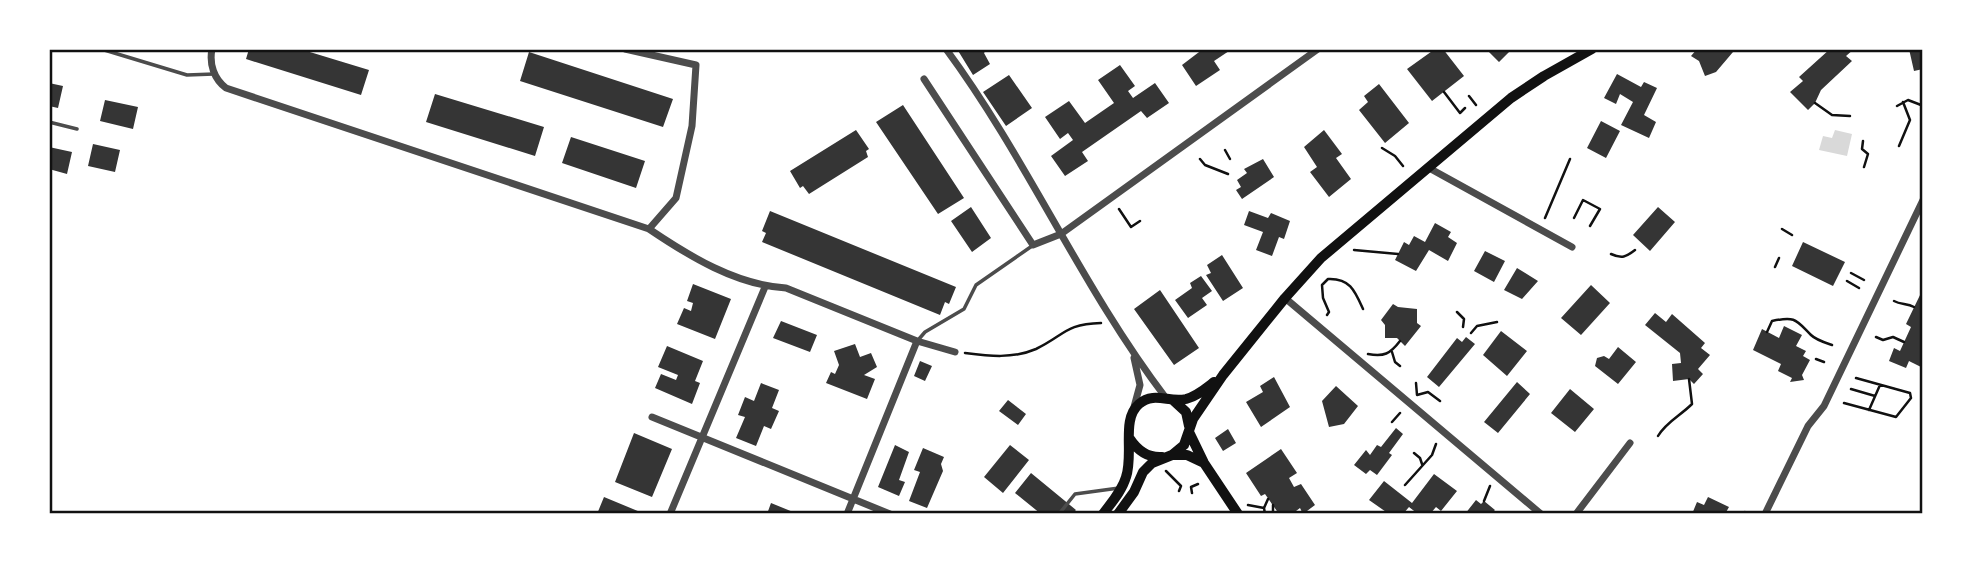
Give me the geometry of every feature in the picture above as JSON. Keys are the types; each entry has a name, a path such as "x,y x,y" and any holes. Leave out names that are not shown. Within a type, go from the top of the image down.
{"main road":[{"path":"1118,514 1143,472 1152,463 1169,456 1184,445 1193,419 1223,375 1321,258 1511,98 1592,49"},
{"path":"1102,514 1121,488 1130,460 1128,421 1132,412 1147,399 1184,399 1197,395 1223,375"},
{"path":"1170,399 1185,412 1189,431 1204,463 1238,514"},
{"path":"1130,439 1135,447 1149,456 1186,455 1204,463"}],"street":[{"path":"212,49 211,64 214,74 218,82 226,88 649,229 692,258 765,287 786,288 917,341 955,352"},
{"path":"625,49 696,65 692,126 676,198 649,229"},
{"path":"946,49 1044,202 1060,234 1133,354 1170,399"},
{"path":"924,79 1033,245 1060,234 1318,49"},
{"path":"1429,168 1572,247"},
{"path":"1765,514 1808,426 1824,406 1923,200"},
{"path":"670,514 765,287"},
{"path":"1285,298 1541,514"},
{"path":"847,514 917,341"},
{"path":"1132,412 1139,397 1140,385 1133,354"},
{"path":"652,416 890,514"},
{"path":"1576,514 1630,443"}],"lane":[{"path":"101,49 187,75 214,74"},
{"path":"49,122 77,129"},
{"path":"917,341 925,332 964,309 976,285 1033,245"},
{"path":"1059,514 1075,494 1121,488"}],"path":[{"path":"1444,92 1460,113 1465,108"},
{"path":"1469,96 1476,105"},
{"path":"1896,106 1908,100 1922,106"},
{"path":"1899,146 1910,120 1903,102"},
{"path":"1815,103 1832,115 1850,116"},
{"path":"1863,141 1862,149 1868,155 1864,167"},
{"path":"1382,148 1395,156 1403,166"},
{"path":"1225,150 1230,159"},
{"path":"1200,159 1205,165 1228,174"},
{"path":"1545,218 1570,159"},
{"path":"1574,218 1583,200 1600,209 1590,226"},
{"path":"1119,209 1131,227 1140,222"},
{"path":"1782,229 1792,235"},
{"path":"1354,250 1398,254"},
{"path":"1611,254 1620,258 1635,250"},
{"path":"1775,267 1779,258"},
{"path":"1851,273 1864,280"},
{"path":"1327,315 1329,312 1323,298 1322,285 1328,279 1337,278 1346,282 1355,290 1363,309"},
{"path":"1847,281 1860,289"},
{"path":"1894,301 1899,304 1908,303 1914,307"},
{"path":"1457,312 1464,319 1463,327"},
{"path":"1767,331 1772,321 1798,321 1812,336 1832,345"},
{"path":"1471,333 1477,326 1497,322"},
{"path":"955,352 1001,356 1019,354 1035,349 1068,328 1081,324 1114,323"},
{"path":"1876,337 1884,340 1893,337 1904,342"},
{"path":"1368,354 1381,356 1392,352 1400,341"},
{"path":"1392,352 1395,362 1400,366"},
{"path":"1816,359 1824,362"},
{"path":"1844,403 1896,417 1911,398 1910,393 1856,378"},
{"path":"1658,436 1664,425 1692,404 1689,379"},
{"path":"1416,383 1418,395 1428,392 1440,401"},
{"path":"1869,410 1880,385"},
{"path":"1851,389 1875,397"},
{"path":"1392,422 1400,413"},
{"path":"1405,485 1416,476 1422,464 1432,455 1436,444"},
{"path":"1414,453 1422,464"},
{"path":"1166,471 1181,486 1179,491"},
{"path":"1484,501 1491,489 1489,480"},
{"path":"1192,493 1191,487 1198,484"},
{"path":"1265,514 1264,508 1268,499"},
{"path":"1248,505 1264,508"},
{"path":"1273,505 1273,514"}],"shaded area":[{"path":"1835,130 1852,134 1847,156 1819,150 1823,136 1832,138"}],"building":[{"path":"249,49 300,49 369,70 361,95 246,59"},
{"path":"957,49 987,49 984,53 990,64 973,75"},
{"path":"1203,49 1232,49 1214,61 1220,70 1196,86 1182,65"},
{"path":"1435,49 1443,49 1464,76 1432,101 1407,69"},
{"path":"1486,49 1512,49 1499,62"},
{"path":"1697,49 1730,49 1733,52 1716,72 1705,76 1699,61 1691,56"},
{"path":"1830,49 1854,49 1846,56 1852,61 1821,90 1808,110 1790,92 1803,81 1799,77"},
{"path":"1909,49 1923,49 1923,69 1914,71"},
{"path":"529,52 673,99 663,127 520,81"},
{"path":"1120,65 1135,86 1128,91 1133,98 1155,83 1169,103 1147,118 1141,111 1082,152 1088,161 1065,176 1051,156 1073,140 1068,133 1060,139 1045,117 1069,101 1085,123 1114,103 1098,80"},
{"path":"1617,74 1641,87 1644,82 1657,88 1644,115 1656,122 1649,138 1621,125 1633,102 1620,94 1616,104 1604,98"},
{"path":"1009,75 1032,108 1006,126 983,92"},
{"path":"49,83 63,86 58,108 49,106"},
{"path":"1379,84 1409,123 1385,143 1359,110 1368,102 1364,96"},
{"path":"435,94 544,127 535,156 426,122"},
{"path":"105,100 138,107 133,129 100,121"},
{"path":"903,105 964,198 938,214 876,122"},
{"path":"1601,121 1620,131 1606,158 1587,148"},
{"path":"856,130 869,149 866,151 868,157 809,194 803,186 800,188 790,171"},
{"path":"1324,130 1342,154 1336,158 1351,179 1329,197 1310,172 1317,167 1304,147"},
{"path":"571,137 645,161 636,188 562,163"},
{"path":"93,144 120,150 115,172 88,166"},
{"path":"49,147 72,152 67,174 49,169"},
{"path":"1263,159 1274,177 1242,199 1236,190 1241,187 1237,180 1247,173 1244,169"},
{"path":"971,207 991,238 972,252 951,221"},
{"path":"1658,207 1675,222 1650,251 1633,235"},
{"path":"770,211 956,287 949,304 945,302 940,315 762,242 766,233 762,231"},
{"path":"1249,211 1268,218 1271,213 1290,221 1284,239 1279,237 1272,256 1256,250 1263,232 1244,225"},
{"path":"1435,223 1451,232 1448,237 1457,243 1448,261 1429,250 1416,271 1395,260 1404,242 1409,245 1414,236 1425,242"},
{"path":"1803,242 1845,262 1833,286 1792,266"},
{"path":"1485,251 1505,261 1494,282 1474,271"},
{"path":"1222,255 1243,288 1223,301 1206,275 1211,273 1207,265"},
{"path":"1517,268 1538,281 1522,299 1504,290"},
{"path":"1201,276 1212,291 1202,298 1207,305 1188,318 1175,300 1192,288 1190,283"},
{"path":"693,284 731,299 715,339 677,324 684,308 691,311 693,303 687,301"},
{"path":"1591,285 1610,303 1581,335 1561,318"},
{"path":"1160,290 1199,348 1174,365 1134,309"},
{"path":"1921,293 1923,362 1921,367 1909,361 1906,368 1889,361 1894,348 1900,351 1911,327 1906,324"},
{"path":"1393,304 1417,309 1417,323 1421,326 1405,346 1397,338 1385,338 1385,325 1381,320"},
{"path":"1655,313 1666,322 1672,314 1705,343 1701,348 1710,355 1698,369 1703,374 1694,384 1689,379 1673,381 1672,364 1681,363 1680,353 1645,325"},
{"path":"781,321 817,335 810,352 773,338"},
{"path":"1784,326 1802,335 1796,346 1806,351 1803,356 1810,360 1802,375 1804,380 1790,382 1792,378 1778,371 1781,364 1753,350 1762,329 1779,338"},
{"path":"1501,331 1527,351 1507,376 1483,355"},
{"path":"1466,337 1475,344 1439,387 1427,377 1457,338 1462,342"},
{"path":"855,344 860,357 871,353 877,367 864,375 875,379 867,399 826,383 831,372 835,374 839,365 834,351"},
{"path":"667,346 703,361 695,381 700,383 692,404 655,388 661,374 676,380 678,375 658,367"},
{"path":"1618,347 1636,362 1618,384 1595,366 1597,358 1604,356 1609,359"},
{"path":"920,361 932,366 925,381 914,376"},
{"path":"1274,377 1290,407 1261,427 1246,402 1263,392 1260,386"},
{"path":"1517,382 1530,394 1498,433 1484,422"},
{"path":"761,383 779,390 772,408 779,411 771,429 764,426 756,446 736,438 745,417 738,415 745,397 754,401"},
{"path":"1336,386 1358,406 1344,424 1329,427 1322,401"},
{"path":"1570,389 1594,409 1575,432 1551,413"},
{"path":"1008,400 1026,414 1018,425 999,411"},
{"path":"1396,428 1403,434 1377,475 1370,470 1366,474 1354,465 1366,450 1370,455 1377,445 1381,447"},
{"path":"1228,429 1236,443 1223,451 1215,438"},
{"path":"634,433 672,449 652,497 615,482"},
{"path":"895,445 909,452 899,480 905,482 899,496 878,487"},
{"path":"1010,445 1029,460 1003,493 984,477"},
{"path":"923,448 944,457 941,464 943,471 927,508 909,501 920,472 914,470"},
{"path":"1281,449 1297,473 1289,478 1294,487 1301,484 1315,505 1303,514 1300,508 1292,514 1279,514 1265,494 1261,496 1246,473"},
{"path":"1031,473 1076,510 1072,514 1041,514 1015,493"},
{"path":"1434,474 1457,491 1441,511 1436,507 1430,514 1418,514 1409,507 1403,514 1389,514 1369,500 1384,481 1412,503"},
{"path":"604,497 645,514 597,514"},
{"path":"1708,497 1729,507 1725,514 1692,514 1697,502 1704,505"},
{"path":"1476,500 1481,504 1484,501 1495,510 1491,514 1465,514"},
{"path":"771,503 798,514 767,514"}]}
